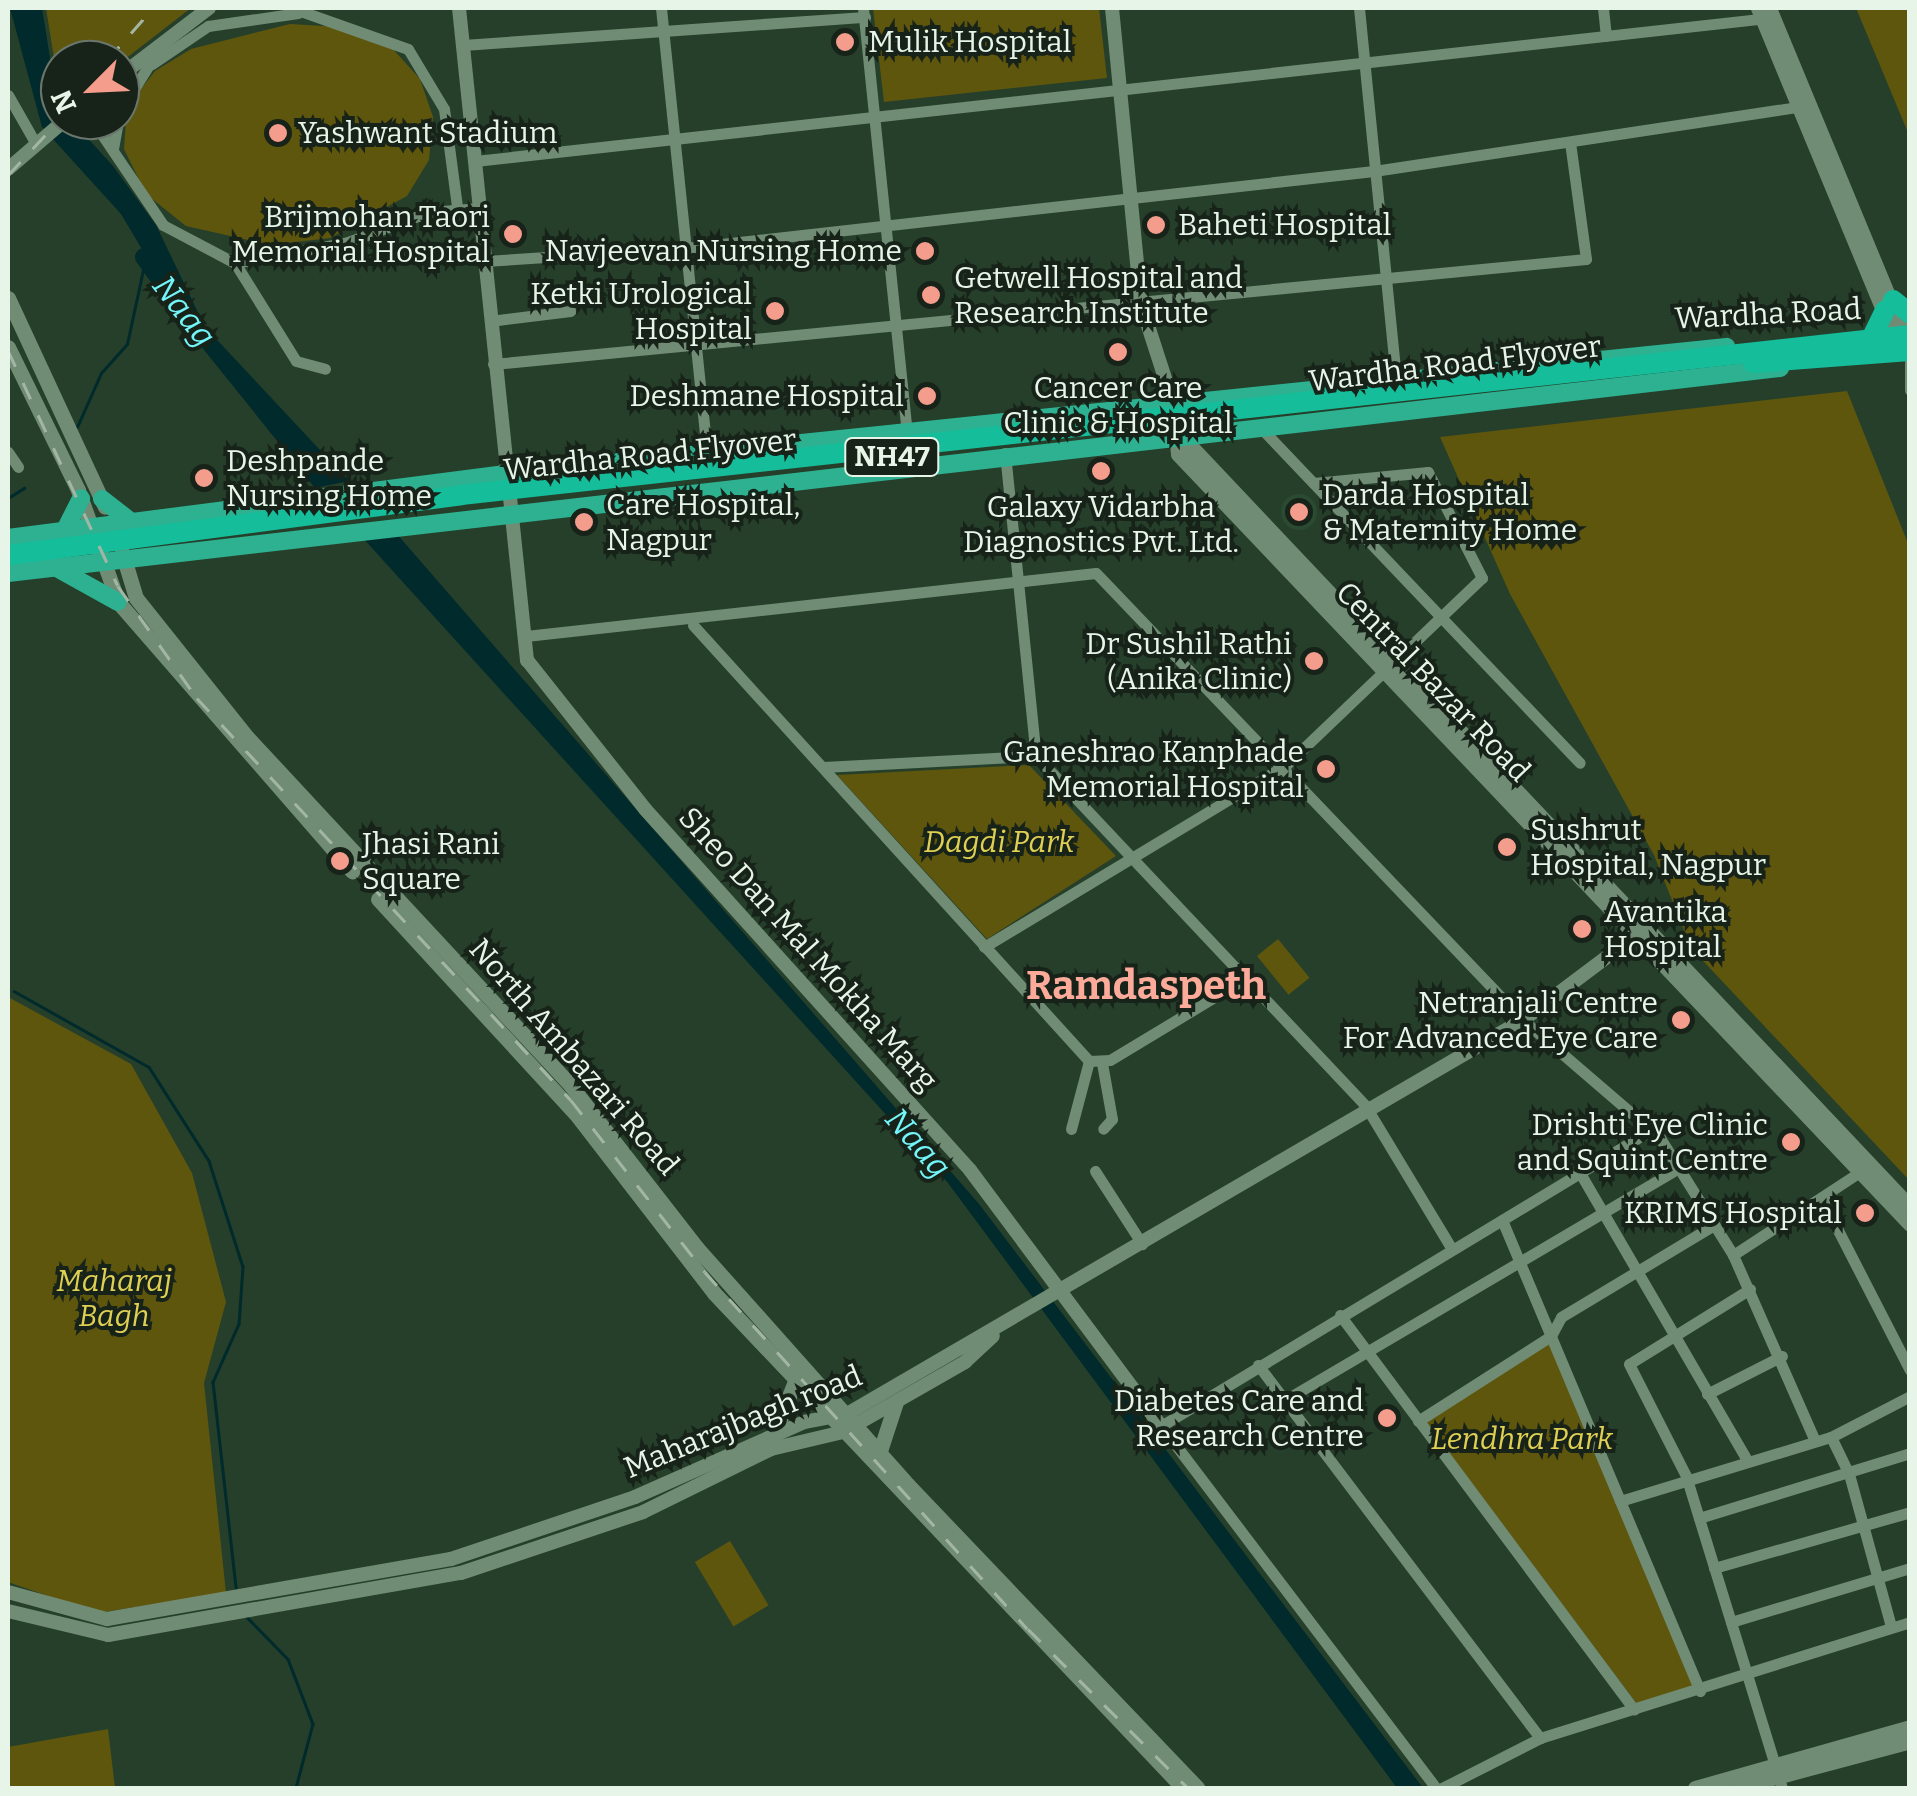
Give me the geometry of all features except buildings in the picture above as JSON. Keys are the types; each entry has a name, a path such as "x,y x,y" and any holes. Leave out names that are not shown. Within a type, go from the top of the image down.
{"highway":[{"path":"1871,339 1889,305"},
{"path":"1889,305 1906,343"},
{"name":"Wardha Road","path":"1801,354 1871,339 1906,343"},
{"name":"NH47","path":"1773,358 1906,343"},
{"name":"Wardha Road Flyover","path":"8,555 461,495 1773,358"},
{"name":"Wardha Road Flyover","path":"8,565 403,512 1773,358"}],"main road":[{"path":"1765,13 1798,107 1889,305"},
{"path":"1765,13 1889,305"},
{"name":"North Ambazari Road","path":"8,298 113,525 136,598 261,764 571,1086 708,1260 849,1424 1183,1788"},
{"name":"North Ambazari Road","path":"8,347 81,498 118,602 576,1113 714,1294 829,1418 849,1424 880,1451 1198,1788"},
{"name":"Wardha Road","path":"8,538 67,526 134,523 512,473 707,456 1630,354 1801,354"},
{"path":"8,573 123,555 515,508 1602,391 1801,354"},
{"path":"1172,403 1177,434"},
{"name":"Central Bazar Road","path":"1177,434 1200,447 1391,667 1910,1224"},
{"path":"67,526 81,498"},
{"path":"102,500 134,523"},
{"path":"51,565 118,602"},
{"name":"Central Bazar Road","path":"1641,932 1910,1207"},
{"path":"774,1435 795,1381"},
{"path":"880,1451 896,1402"},
{"path":"1696,1788 1779,1777 1910,1727"},
{"path":"1734,1788 1910,1741"}],"street":[{"path":"140,61 210,8"},
{"name":"Sheo Dan Mal Mokha Marg","path":"459,8 493,364 512,473 526,636 542,686 970,1170 1065,1292 1160,1426"},
{"path":"661,8 707,456"},
{"path":"1112,8 1141,304 1172,403"},
{"path":"1359,8 1396,381"},
{"path":"1603,8 1606,36"},
{"path":"140,68 152,64 208,26 295,10 389,37 426,70 444,108 457,207"},
{"path":"463,46 864,12 907,432"},
{"path":"475,161 1606,36 1765,13"},
{"path":"140,82 152,64"},
{"path":"8,95 40,138"},
{"path":"485,260 685,248 1130,193 1374,171 1798,107"},
{"path":"8,168 40,140"},
{"path":"106,140 163,226 235,263 296,362 325,368"},
{"path":"113,149 115,140"},
{"path":"493,364 696,348 1586,259 1570,142"},
{"path":"235,263 348,242 457,207 480,208"},
{"path":"490,321 570,312"},
{"path":"1906,343 1910,390"},
{"path":"1259,426 1580,762"},
{"path":"8,452 18,467"},
{"path":"1005,453 1036,756 1366,1105 1452,1250"},
{"path":"984,946 1286,766 1482,578 1428,472 1314,483"},
{"path":"526,636 693,625 1096,573 1286,766 1523,1020 1651,1130 1733,1255 1782,1356 1815,1441"},
{"path":"693,625 984,946 1096,1062 1112,1119 1103,1128"},
{"path":"823,767 1036,756"},
{"path":"993,1336 1366,1105 1523,1020 1641,932"},
{"path":"1070,1129 1096,1062 1246,978"},
{"path":"1651,1130 1160,1426 1439,1788 1540,1738 1700,1691 1746,1669 1910,1622"},
{"path":"1285,1400 1679,1168"},
{"path":"1095,1172 1142,1244"},
{"path":"1733,1255 1823,1201 1860,1172"},
{"path":"1580,1173 1747,1460"},
{"path":"1823,1201 1910,1370"},
{"path":"1502,1220 1700,1691"},
{"path":"1418,1420 1551,1336 1561,1317 1714,1225"},
{"path":"1750,1290 1628,1364 1686,1476 1779,1777"},
{"path":"1340,1315 1634,1709"},
{"name":"Maharajbagh road","path":"849,1424 993,1336"},
{"name":"Maharajbagh road","path":"8,1611 108,1635 461,1573 643,1512 771,1449 849,1424 896,1402 993,1336"},
{"path":"1707,1394 1782,1356"},
{"path":"1258,1365 1540,1738"},
{"path":"1620,1501 1686,1476 1830,1437 1910,1396"},
{"name":"Maharajbagh road","path":"8,1592 107,1619 452,1559 635,1496 774,1435 829,1418"},
{"path":"1830,1437 1850,1474 1890,1627"},
{"path":"1698,1518 1850,1474 1910,1452"},
{"path":"1714,1568 1910,1512"},
{"path":"1731,1622 1910,1568"}],"shaded area":[{"name":"Darda Hospital & Maternity Home","path":"1299,494 1312,499 1317,512 1312,525 1299,530 1286,525 1281,512 1286,499"}],"green space":[{"path":"46,8 191,8 140,48 140,40 51,40"},
{"path":"873,8 1099,8 1107,78 884,102"},
{"path":"1856,8 1909,8 1909,135"},
{"name":"Yashwant Stadium","path":"290,24 341,27 392,48 420,79 433,117 429,160 407,196 330,238 270,245 186,226 146,194 124,149 125,140 140,140 140,90 155,71 191,49"},
{"path":"1847,391 1909,546 1909,1180 1691,948 1654,855 1510,594 1440,437"},
{"name":"Dagdi Park","path":"1029,765 1116,856 987,939 837,775"},
{"path":"1278,939 1309,978 1288,995 1257,956"},
{"name":"Maharaj Bagh","path":"8,997 131,1064 192,1173 226,1302 204,1383 226,1593 97,1613 8,1582"},
{"name":"Lendhra Park","path":"1551,1336 1700,1691 1640,1708 1423,1418"},
{"path":"730,1541 769,1605 733,1626 695,1562"},
{"path":"108,1729 115,1788 8,1788 8,1747"}],"water":[{"path":"10,8 42,8 47,40 40,40 40,120"},
{"path":"54,140 89,140 113,166 156,225 205,327 349,481 315,488 196,340 121,214"},
{"path":"396,533 979,1204 1423,1788 1397,1788 948,1183 362,537"}],"waterway":[{"name":"Naag","path":"144,257 187,317"},
{"path":"77,427 101,373 127,344 145,261"},
{"path":"8,498 24,488"},
{"path":"14,991 149,1067 209,1161 243,1267 239,1324 213,1382 236,1588"},
{"path":"246,1616 288,1659 313,1724 296,1788"}],"railway":[{"path":"125,40 153,8"},
{"path":"8,175 40,140"},
{"path":"8,350 118,586 197,698 571,1100 705,1272 1028,1629 1188,1788"}],"place":[{"name":"Mulik Hospital","path":"845,42"},
{"name":"Yashwant Stadium","path":"278,133"},
{"name":"Baheti Hospital","path":"1156,225"},
{"name":"Brijmohan Taori Memorial Hospital","path":"513,234"},
{"name":"Navjeevan Nursing Home","path":"925,251"},
{"name":"Getwell Hospital and Research Institute","path":"931,295"},
{"name":"Ketki Urological Hospital","path":"775,311"},
{"name":"Cancer Care Clinic & Hospital","path":"1118,352"},
{"name":"Deshmane Hospital","path":"927,396"},
{"name":"Galaxy Vidarbha Diagnostics Pvt. Ltd.","path":"1101,471"},
{"name":"Deshpande Nursing Home","path":"204,478"},
{"name":"Darda Hospital & Maternity Home","path":"1299,512"},
{"name":"Care Hospital, Nagpur","path":"584,522"},
{"name":"Dr Sushil Rathi (Anika Clinic)","path":"1314,661"},
{"name":"Ganeshrao Kanphade Memorial Hospital","path":"1326,769"},
{"name":"Sushrut Hospital, Nagpur","path":"1507,847"},
{"name":"Jhasi Rani Square","path":"340,861"},
{"name":"Avantika Hospital","path":"1582,929"},
{"name":"Netranjali Centre For Advanced Eye Care","path":"1681,1020"},
{"name":"Drishti Eye Clinic and Squint Centre","path":"1791,1142"},
{"name":"KRIMS Hospital","path":"1865,1213"},
{"name":"Diabetes Care and Research Centre","path":"1387,1418"}],"district":[{"name":"Ramdaspeth","path":"1146,986"}]}
